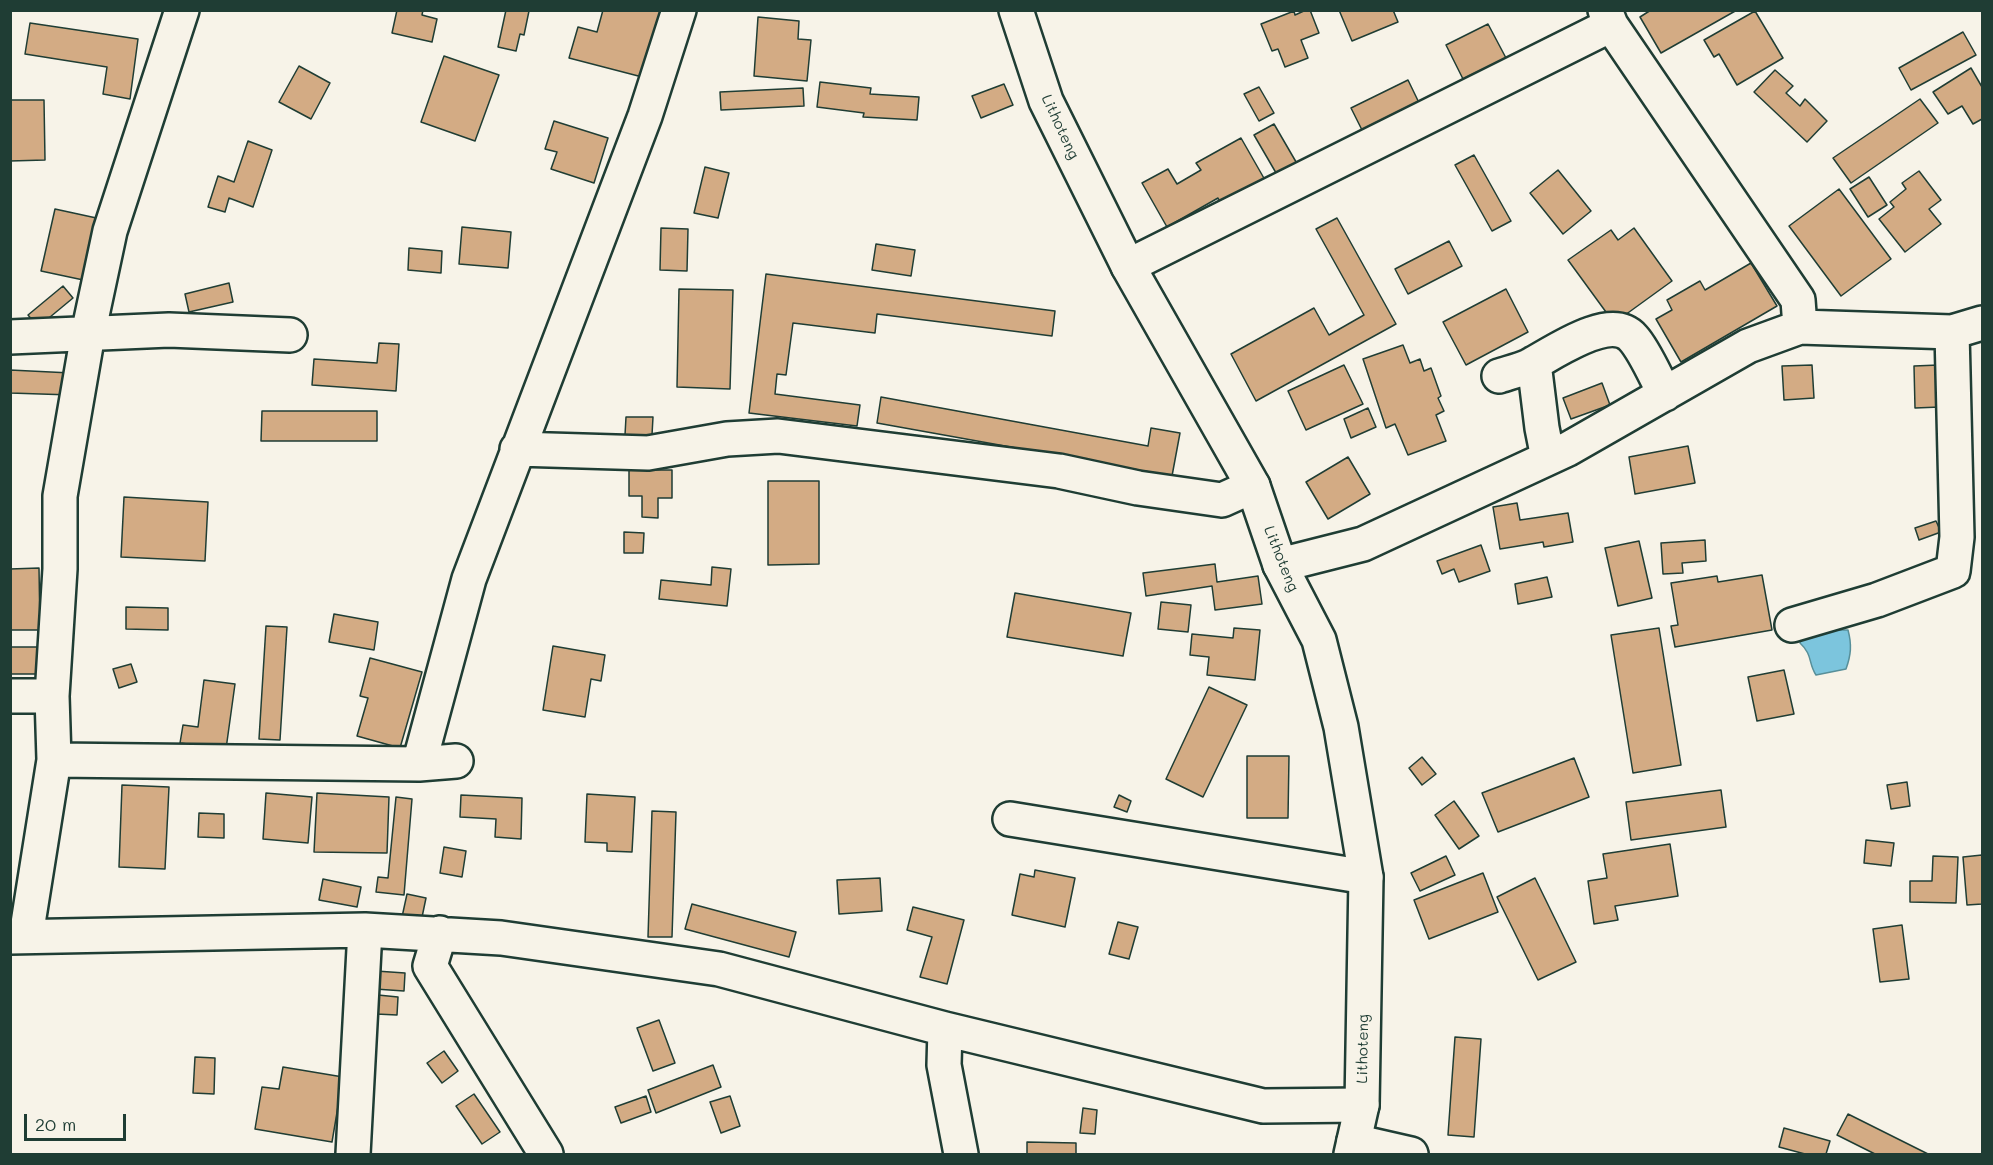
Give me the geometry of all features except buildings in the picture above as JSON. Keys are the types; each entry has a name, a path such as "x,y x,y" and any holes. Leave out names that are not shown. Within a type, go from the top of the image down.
{"street":[{"path":"182,10 110,231 88,334 60,496 60,569 52,696 54,760 18,936 365,930 501,938 719,969 945,1029 1263,1106 1362,1105"},
{"path":"419,764 469,579 645,116 679,10"},
{"name":"Lithoteng","path":"1017,10 1046,101 1128,266 1253,486 1280,565 1319,640 1341,727 1366,878 1362,1105 1353,1148"},
{"path":"1128,266 1608,18 1798,300 1800,327"},
{"path":"1280,565 1363,544 1548,458 1665,394 1748,345 1800,327 1967,327 1957,537 1953,571 1877,600 1792,625"},
{"path":"10,337 169,330 290,335"},
{"path":"1498,376 1534,363 1567,343 1600,331 1622,330 1634,338 1665,394"},
{"path":"1534,363 1548,458"},
{"path":"517,449 648,453 727,440 778,436 1059,471 1138,488 1222,500 1253,486"},
{"path":"10,696 52,696"},
{"path":"54,760 419,764 456,761"},
{"path":"1010,819 1366,878"},
{"path":"353,1155 365,930"},
{"path":"440,933 430,966 546,1155"},
{"path":"945,1029 944,1065 961,1155"},
{"path":"1353,1148 1411,1155"}],"water":[{"path":"1848,630 1850,650 1846,669 1816,675 1807,651 1800,643 1803,634"}]}
